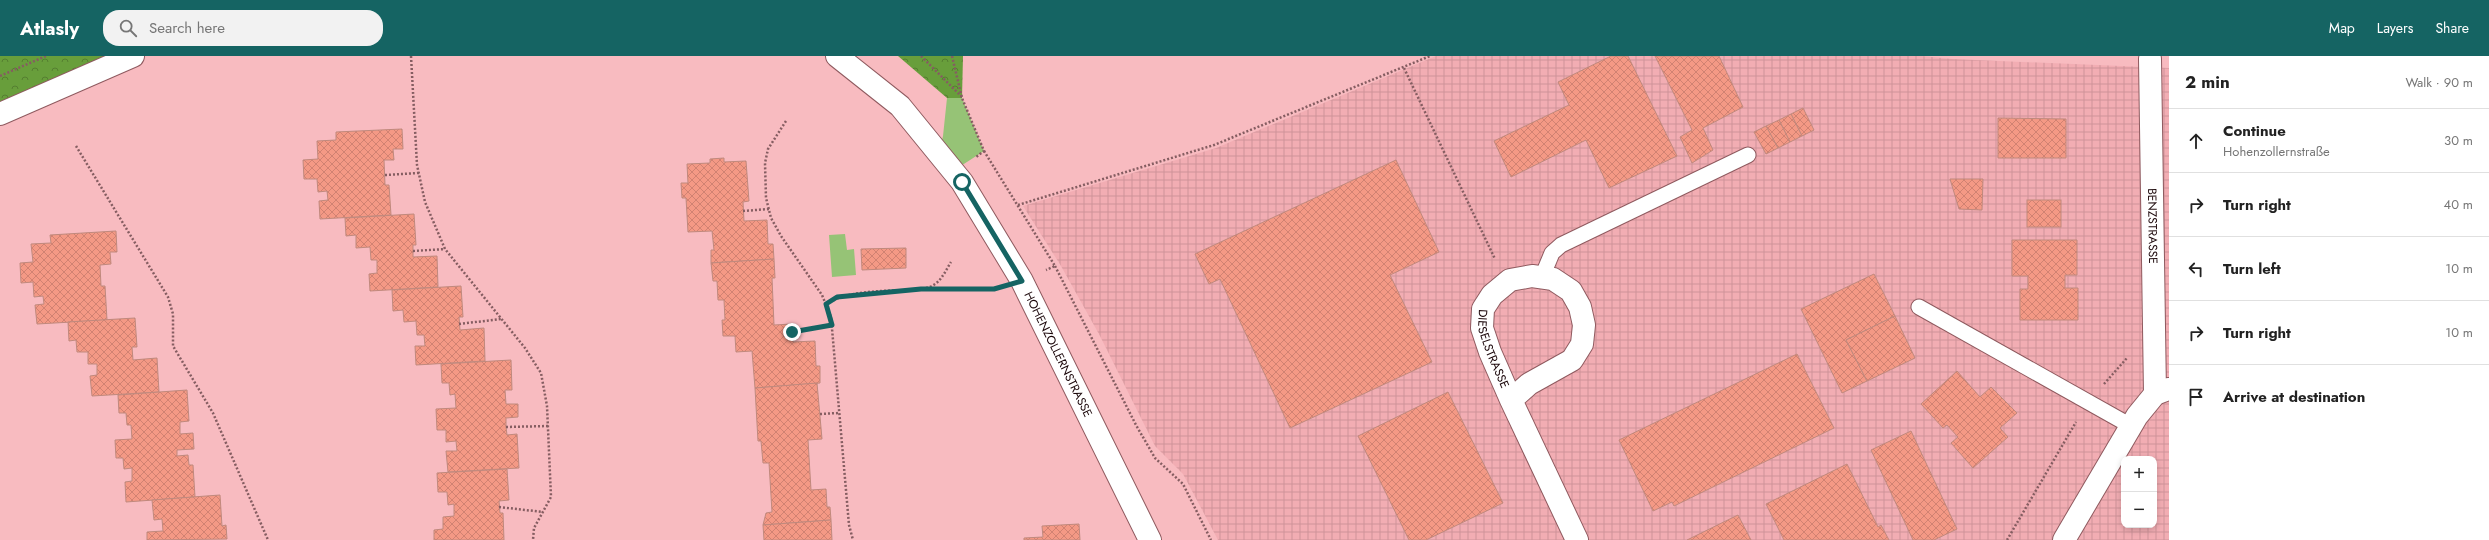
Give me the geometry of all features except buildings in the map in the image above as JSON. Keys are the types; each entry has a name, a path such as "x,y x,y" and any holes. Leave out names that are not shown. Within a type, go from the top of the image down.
{"street":[{"path":"0,114 133,56"},
{"name":"HOHENZOLLERNSTRASSE","path":"837,56 900,106 953,171 1022,281 1150,540"},
{"name":"BENZSTRASSE","path":"2150,59 2154,341 2162,391"},
{"name":"DIESELSTRASSE","path":"1511,400 1529,384 1572,360 1582,344 1584,325 1580,307 1571,291 1553,279 1532,276 1510,280 1492,295 1483,309 1482,328 1490,352 1511,400 1577,540"},
{"path":"2064,540 2131,426 2162,391"}],"lane":[{"path":"1542,277 1552,253 1560,245 1748,155"},
{"path":"1919,307 2131,426"}],"path":[{"path":"0,76 46,56"},
{"path":"411,56 419,173 425,202 445,249 525,348 540,373 548,426 550,497 534,528 533,540"},
{"path":"922,56 962,98"},
{"path":"952,56 962,98 984,152 1055,266 1136,425 1156,458 1183,484 1211,540"},
{"path":"1018,205 1214,145 1430,56"},
{"path":"1404,68 1506,283"},
{"path":"786,121 768,150 765,163 769,210 771,218 781,236 822,295 832,325 848,525 853,540"},
{"path":"76,146 168,297 173,314 173,346 213,413 268,540"},
{"path":"953,171 984,152"},
{"path":"385,175 419,173"},
{"path":"743,212 769,210"},
{"path":"413,251 445,249"},
{"path":"921,289 932,287 940,280 951,262"},
{"path":"826,304 837,297 858,294 921,289 994,289 1022,281 1055,266"},
{"path":"459,324 501,319"},
{"path":"792,332 832,325"},
{"path":"2007,540 2089,403 2130,353 2154,341"},
{"path":"820,414 839,413"},
{"path":"506,427 548,426"},
{"path":"499,506 543,512"}],"shaded area":[{"path":"1436,56 1922,56 1952,59 2169,68 2169,540 1218,540 1183,474 1155,446 1100,336 1061,266 1023,206 1216,148"}],"green space":[{"path":"0,56 133,56 0,114"},
{"path":"898,56 963,56 962,98 947,98"},
{"path":"947,98 962,98 984,151 953,171 939,153 943,136"},
{"path":"845,234 847,250 854,249 856,275 832,277 829,235"}],"route":[{"path":"792,332 824,328 832,325 831,317 826,304 837,297 921,289 994,289 1022,281 962,182"}]}
